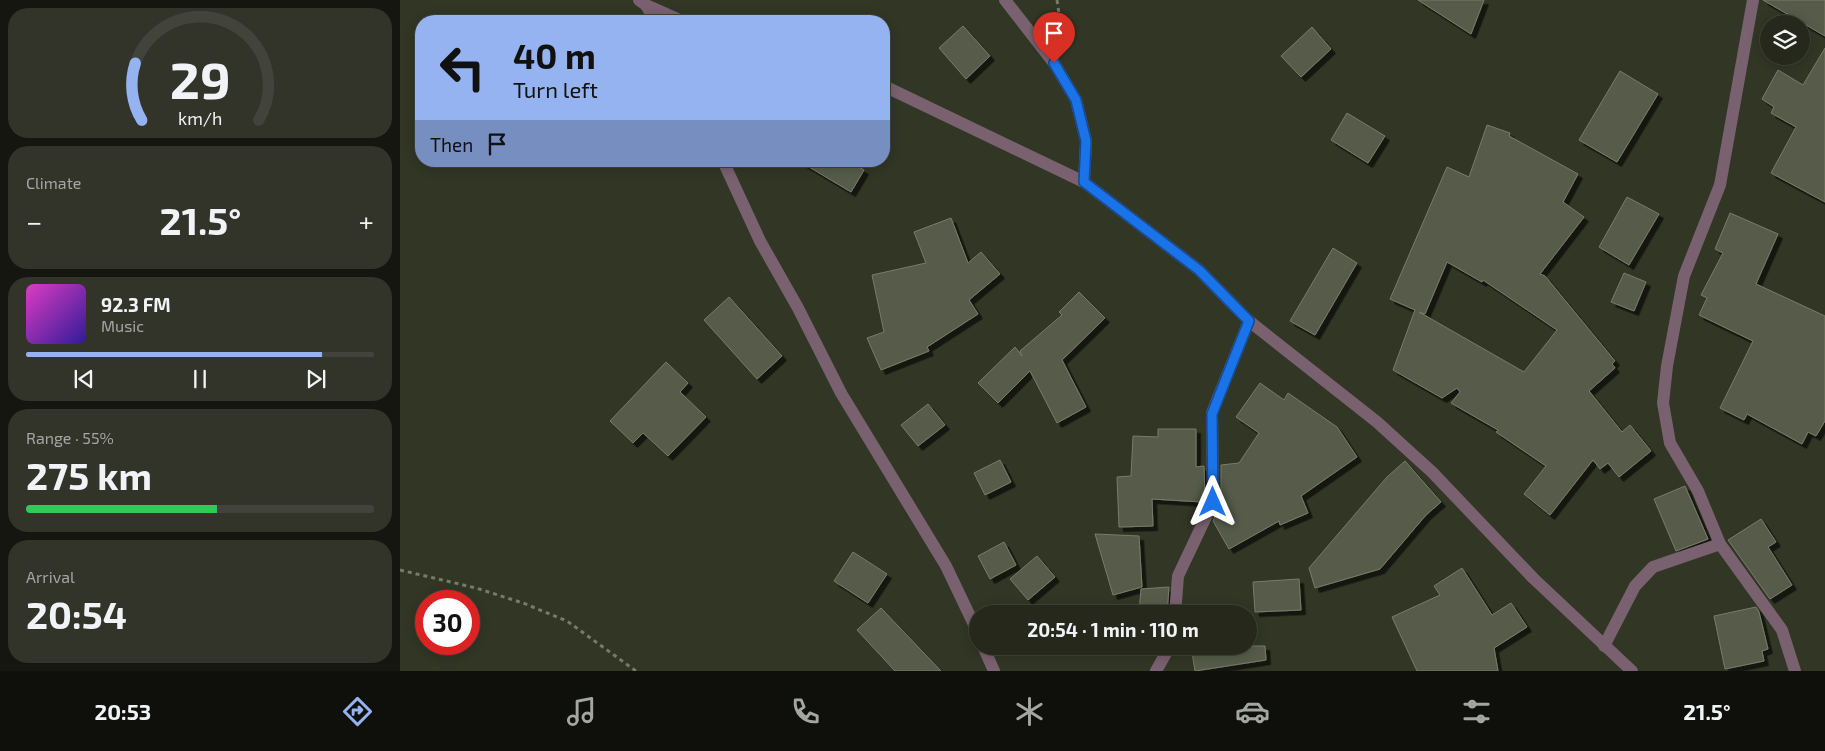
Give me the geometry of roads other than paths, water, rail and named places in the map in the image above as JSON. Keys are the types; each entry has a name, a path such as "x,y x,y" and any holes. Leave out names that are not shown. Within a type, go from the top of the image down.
{"street":[{"path":"1005,0 1054,63 1076,100 1086,141 1084,182"},
{"path":"1753,0 1720,185 1684,276 1667,366 1663,403 1670,443 1698,491 1720,544 1782,630 1796,671"},
{"path":"643,3 651,15"},
{"path":"643,3 669,15"},
{"path":"890,89 1084,182 1199,270 1249,321 1377,422 1432,472 1533,578 1632,671"},
{"path":"727,167 760,241 798,308 841,393 946,566 969,614"},
{"path":"1176,605 1178,576 1213,502 1212,414 1249,321"},
{"path":"1604,646 1635,586 1653,567 1720,544"},
{"path":"987,655 994,671"},
{"path":"1156,671 1165,655"}]}
